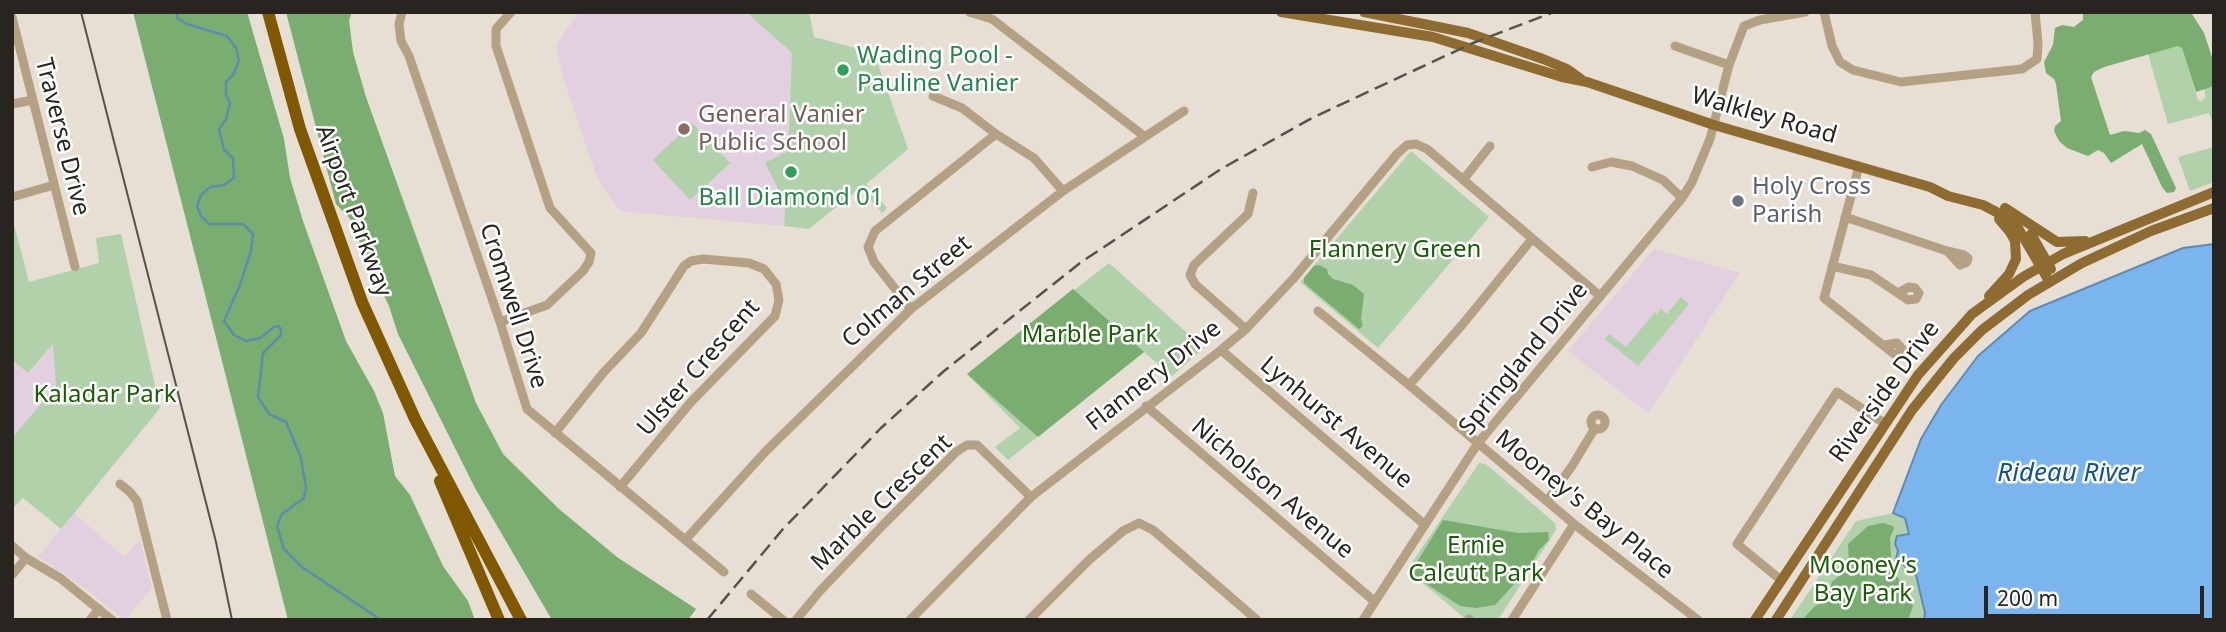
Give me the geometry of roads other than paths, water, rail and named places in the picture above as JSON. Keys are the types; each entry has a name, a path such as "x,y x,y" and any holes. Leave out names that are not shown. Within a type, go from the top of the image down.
{"highway":[{"name":"Airport Parkway","path":"268,12 300,129 334,230 362,302 415,419 499,620"},
{"name":"Airport Parkway","path":"415,419 522,620"}],"main road":[{"name":"Walkley Road","path":"1281,12 1433,37 1562,77 1587,82 1714,125 1930,187 1991,209 2014,223 2052,279"},
{"name":"Walkley Road","path":"1364,12 1468,33 1543,59 1567,69 1587,82"},
{"name":"Walkley Road","path":"1930,187 1952,189 1984,198 2005,208 2029,230 2044,265"},
{"name":"Riverside Drive","path":"1755,620 1884,422 1928,362 1972,314 2044,265 2094,240 2214,192"},
{"path":"1972,203 2003,222 2017,249 2015,263 2009,274 1972,314"},
{"path":"2005,208 2057,242 2094,240"},
{"name":"Riverside Drive","path":"1776,620 1881,456 1938,377 1991,322 2052,279 2151,231 2214,208"}],"street":[{"name":"Cromwell Drive","path":"402,12 399,24 401,41 409,56 527,409 724,572"},
{"path":"500,322 547,304 583,271 591,253 550,208 496,46 496,29 511,12"},
{"path":"969,12 992,19 1144,136"},
{"name":"Springland Drive","path":"1363,620 1478,443 1682,198 1700,166 1714,125 1729,65 1744,26 1760,20 1805,12"},
{"path":"1824,12 1832,46 1840,62 1853,70 1901,82 2022,69 2036,59 2039,43 2035,12"},
{"name":"Traverse Drive","path":"12,17 75,267"},
{"path":"1675,46 1729,65"},
{"path":"933,96 962,107 996,134 1034,158 1063,191"},
{"path":"12,104 33,100"},
{"name":"Colman Street","path":"686,539 775,442 911,309 1063,191 1184,111"},
{"path":"911,309 874,262 868,247 875,231 996,134"},
{"name":"Flannery Drive","path":"910,620 1031,497 1245,329 1293,279 1397,153 1407,145 1416,144 1426,149 1600,296"},
{"path":"1462,180 1490,146"},
{"path":"1592,167 1611,162 1632,166 1663,180 1682,198"},
{"path":"1859,166 1824,298 1884,345"},
{"path":"12,197 54,185"},
{"path":"1245,329 1195,284 1190,275 1194,265 1248,214 1253,193"},
{"path":"1846,217 1947,251"},
{"path":"1409,385 1532,239"},
{"name":"Ulster Crescent","path":"555,433 603,373 641,333 684,266 691,261 703,259 748,263 764,269 776,284 779,300 775,316 691,402 620,487"},
{"path":"1832,266 1871,275 1898,293"},
{"name":"Mooney's Bay Place","path":"1318,311 1574,524 1698,620"},
{"name":"Lynhurst Avenue","path":"1221,350 1425,524"},
{"path":"1781,580 1737,544 1837,392 1884,422"},
{"name":"Nicholson Avenue","path":"1146,407 1374,601"},
{"path":"1547,501 1595,428"},
{"name":"Marble Crescent","path":"796,620 884,524 956,452 967,445 976,444 1031,497"},
{"path":"120,484 137,501 167,620"},
{"path":"1028,620 1089,560 1123,531 1139,523 1153,530 1257,620"},
{"path":"1512,620 1574,524"},
{"path":"12,546 26,558 60,578 112,620"},
{"path":"12,575 26,558"},
{"path":"751,593 783,620"},
{"path":"90,620 99,609"}],"water":[{"name":"Rideau River","path":"2214,244 2214,620 1924,620 1925,613 1916,575 1896,559 1897,536 1909,534 1905,518 1893,513 1921,439 1941,405 1978,356 2030,311 2183,248"}],"waterway":[{"path":"177,12 177,18 187,24 227,36 236,48 239,60 233,75 226,82 226,95 230,103 226,119 219,129 224,150 233,158 234,178 224,185 210,187 201,195 197,206 201,216 209,224 243,224 253,234 251,251 240,285 224,321 234,335 246,341 260,338 274,327 281,329 281,335 263,353 258,397 269,414 286,422 301,458 306,488 304,498 282,514 277,526 284,549 302,567 381,620"}],"tram line":[{"path":"81,12 216,542 232,620"}],"railway":[{"path":"707,620 783,529 881,428 944,371 1080,263 1221,169 1312,118 1473,43 1554,12"}],"place":[{"name":"Wading Pool - Pauline Vanier","path":"843,70"},
{"name":"General Vanier Public School","path":"684,129"},
{"name":"Ball Diamond 01","path":"791,172"},
{"name":"Holy Cross Parish","path":"1738,201"}],"park label":[{"name":"Flannery Green","path":"1395,250"},
{"name":"Marble Park","path":"1090,335"},
{"name":"Kaladar Park","path":"105,395"},
{"name":"Ernie Calcutt Park","path":"1476,560"},
{"name":"Mooney's Bay Park","path":"1863,580"}]}
